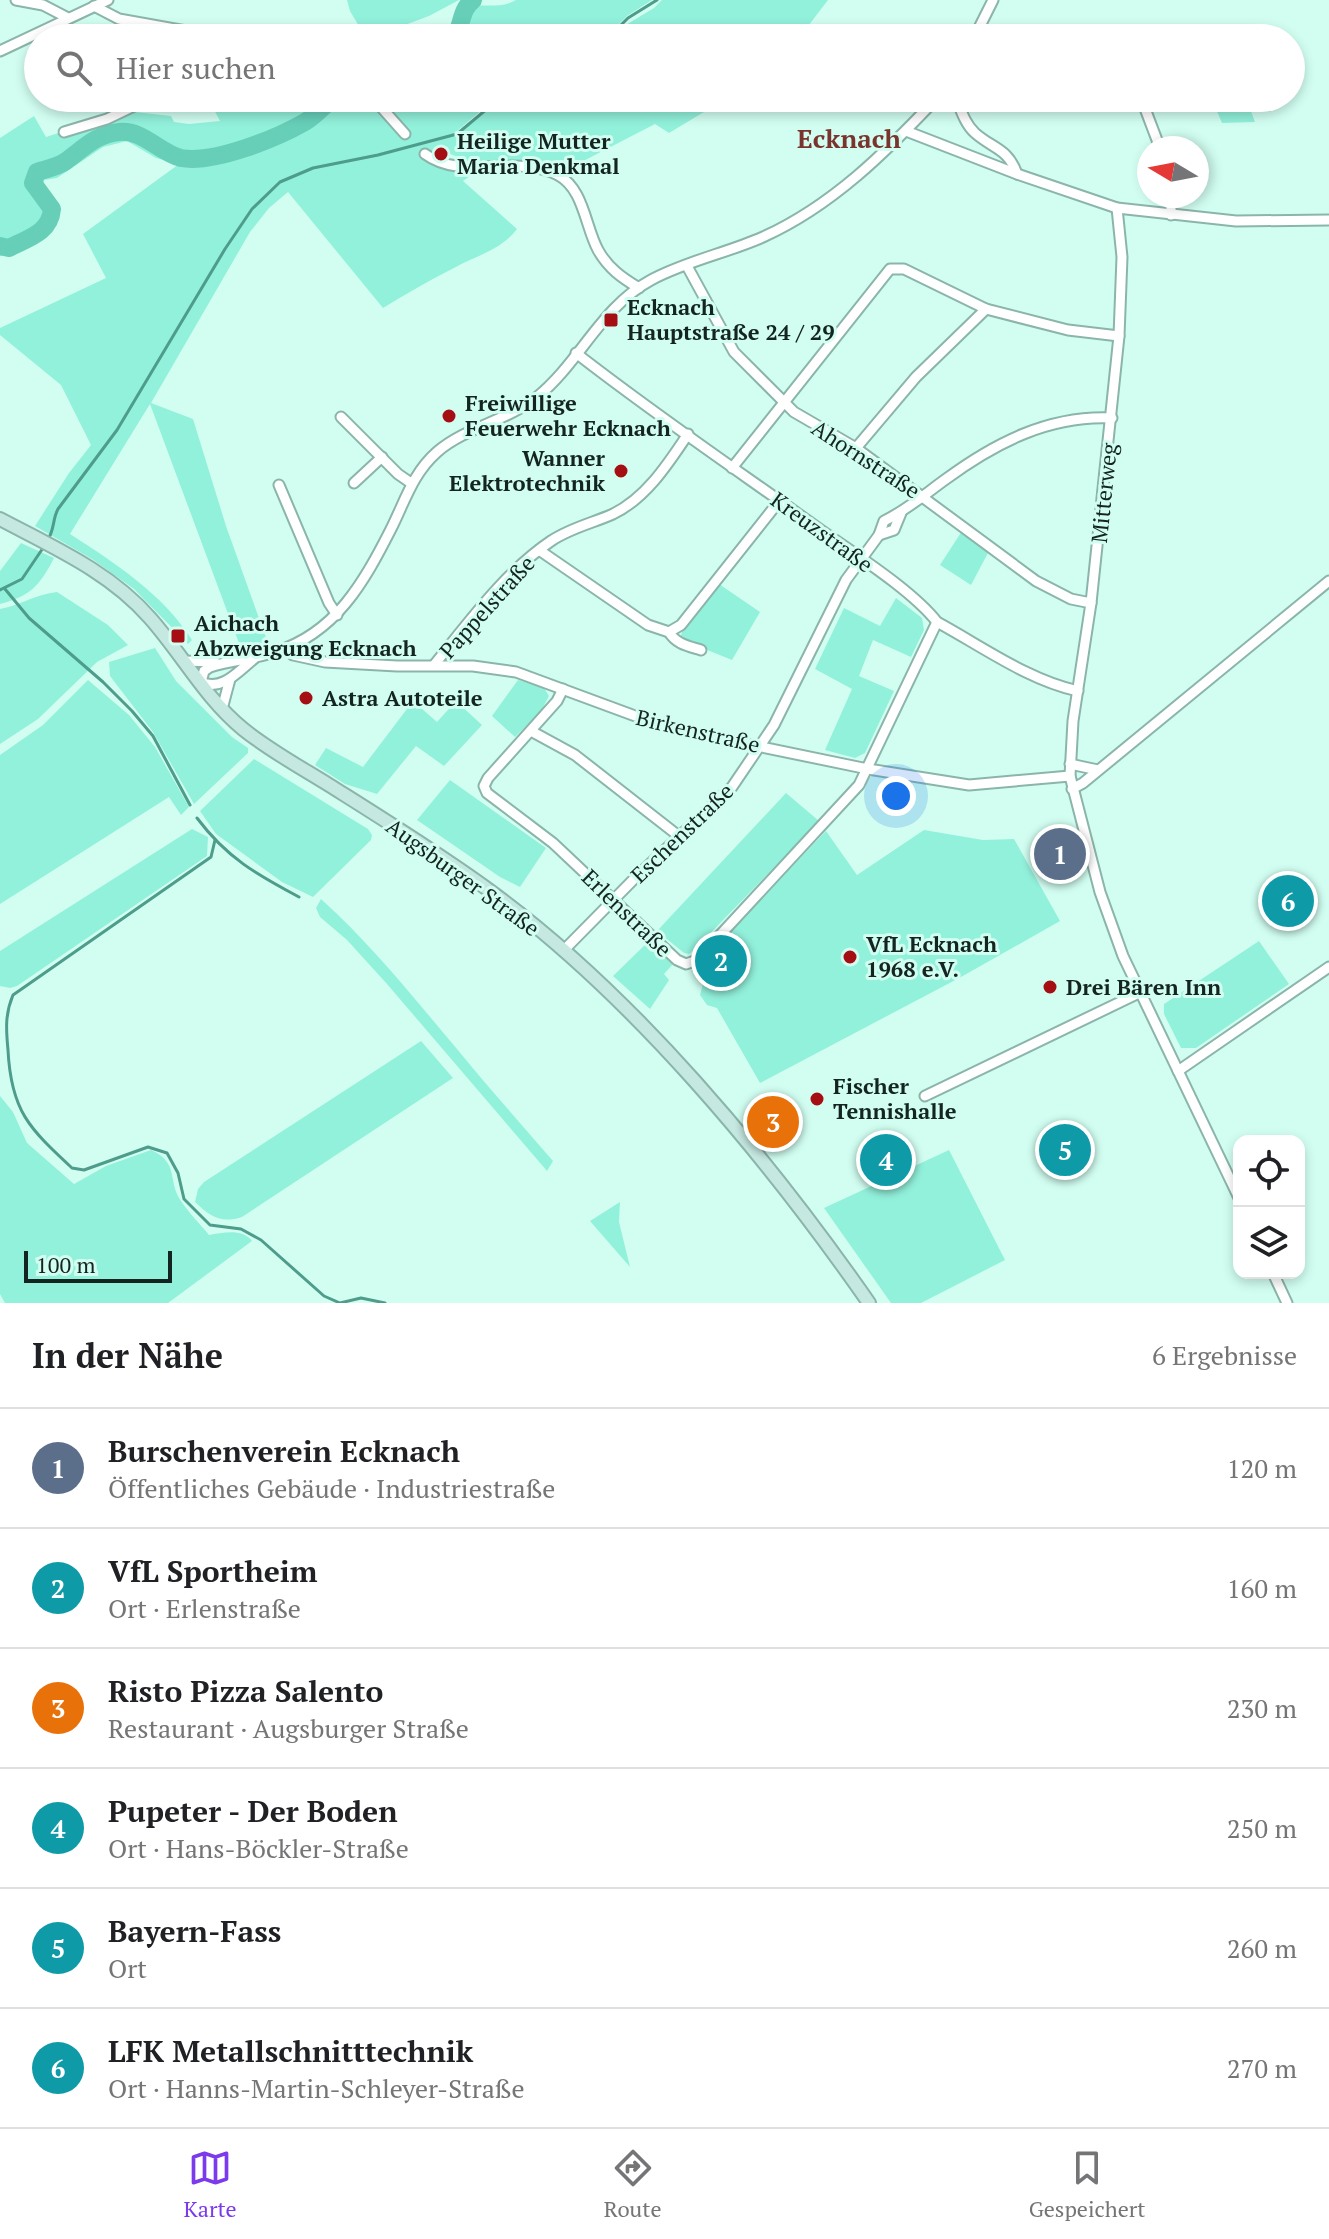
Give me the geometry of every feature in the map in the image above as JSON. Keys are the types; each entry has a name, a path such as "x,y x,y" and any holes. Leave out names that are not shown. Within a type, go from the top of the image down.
{"main road":[{"name":"Augsburger Straße","path":"0,519 104,576 130,596 222,709 246,731 492,892 563,951 630,1014 694,1082 775,1178 869,1303"}],"street":[{"path":"16,0 43,5 68,18"},
{"path":"56,24 108,0"},
{"path":"981,24 993,0"},
{"path":"94,6 119,19 147,24"},
{"path":"0,51 24,39"},
{"path":"64,132 122,112"},
{"path":"385,112 405,134"},
{"path":"184,661 223,663 255,658 285,649 310,636 337,615 357,591 411,483 424,465 447,444 508,416 537,397 612,310 639,288 651,280 755,240 799,219 844,188 924,112"},
{"path":"962,112 974,132 1003,151 1013,162 1017,174"},
{"path":"1146,112 1155,136"},
{"path":"906,131 1117,208 1236,221 1329,220"},
{"path":"425,154 449,165 529,166 555,174 572,187 605,261 639,288"},
{"name":"Mitterweg","path":"1117,208 1122,257 1119,336 1070,776 1100,892 1139,993 1233,1186"},
{"path":"1171,208 1171,215"},
{"name":"Ahornstraße","path":"687,266 734,352 794,412 856,448 1036,581 1071,599 1091,603"},
{"path":"732,468 890,269 904,269 986,309 1068,330 1119,336"},
{"path":"856,448 916,377 986,309"},
{"name":"Kreuzstraße","path":"576,353 861,558 928,610 937,622 1028,673 1059,687 1078,691"},
{"path":"341,417 411,483"},
{"name":"Eschenstraße","path":"563,951 732,787 774,725 820,630 861,558 879,535 884,521 901,513 972,461 1011,439 1054,423 1092,417 1112,418"},
{"name":"Pappelstraße","path":"434,665 502,585 539,550 554,539 632,503 649,487 688,434"},
{"path":"354,483 382,457"},
{"path":"279,485 329,603 337,615"},
{"path":"669,632 681,625 780,500"},
{"path":"539,550 648,625 669,632 681,644 701,650"},
{"path":"1072,789 1329,581"},
{"name":"Erlenstraße","path":"563,689 557,701 488,778 484,786 487,793 553,843 677,960 686,964 697,960 859,785 937,622"},
{"name":"Birkenstraße","path":"285,649 293,655 325,662 473,666 516,672 665,727 868,769 969,785 1070,776"},
{"path":"223,663 204,671 201,682 214,685 230,679 255,658"},
{"path":"222,709 230,679"},
{"path":"531,731 575,755 680,837"},
{"path":"1070,764 1098,770"},
{"path":"1178,1071 1329,967"},
{"path":"925,1096 1139,993"},
{"path":"1276,1279 1287,1303"}],"green space":[{"path":"347,0 459,0 408,24 358,24"},
{"path":"516,0 652,0 619,24 465,24 467,11 471,8"},
{"path":"662,0 828,0 810,24 627,24"},
{"path":"123,112 171,116 174,122 189,124 220,121 215,112 380,112 394,127 392,112 479,112 457,131 456,136 486,112 704,112 669,133 655,124 564,171 546,166 476,163 447,153 426,158 444,167 479,170 463,181 517,229 496,248 436,277 383,308 288,192 269,208 250,232 151,403 193,419 226,526 269,646 243,654 150,404 70,534 153,594 192,640 188,644 134,589 92,559 35,526 91,445 61,385 0,335 0,328 106,278 83,234 179,164 156,158 127,141 103,147 57,178 44,180 43,188 57,204 59,220 24,247 0,256 0,138 34,116 46,137"},
{"path":"1217,112 1251,112 1255,122 1222,123"},
{"path":"962,531 989,551 971,585 940,565"},
{"path":"21,543 54,558 33,588 20,597 0,604 0,571"},
{"path":"719,584 760,612 732,660 680,639 683,628"},
{"path":"57,592 108,625 128,645 97,662 38,719 0,744 0,609"},
{"path":"896,598 922,618 924,630 911,657 873,640 859,676 894,691 865,753 855,758 825,750 852,689 815,669 844,608 880,626"},
{"path":"155,648 176,681 232,737 248,748 248,753 194,804 153,732 110,676 109,662"},
{"path":"88,680 129,715 155,747 189,807 181,815 169,797 0,904 0,755 43,725"},
{"path":"518,680 544,688 549,696 541,711 515,737 492,716"},
{"path":"413,701 437,722 456,701 482,725 444,766 416,746 377,794 345,784 315,765 326,748 363,767"},
{"path":"254,759 368,829 372,835 371,840 313,897 282,882 216,834 200,811"},
{"path":"450,780 546,848 520,887 500,877 417,820"},
{"path":"786,793 819,821 695,949 689,954 684,953 657,931"},
{"path":"192,829 208,837 207,856 17,986 0,986 0,951"},
{"name":"VfL Ecknach 1968 e.V.","path":"924,830 983,840 1014,839 1060,921 760,1083 717,1008 707,1005 700,995 703,984 693,971 826,831 857,875"},
{"path":"321,899 392,972 553,1161 547,1171 387,984 347,940 320,917 316,908"},
{"path":"650,940 674,963 664,974 669,980 650,1009 613,976"},
{"path":"1259,941 1289,984 1196,1048 1181,1048 1164,1014 1164,1004"},
{"path":"421,1041 453,1078 242,1217 227,1220 216,1217 195,1202 198,1189 204,1182"},
{"path":"0,1096 13,1112 27,1143 74,1184 106,1166 151,1150 166,1161 181,1201 209,1235 238,1233 252,1241 168,1303 5,1303 0,1294"},
{"path":"949,1150 1005,1260 921,1303 891,1303 824,1208"},
{"path":"620,1202 619,1222 630,1267 590,1221"}],"waterway":[{"name":"Ecknach","path":"460,24 466,8 473,0"},
{"path":"622,24 657,0"},
{"name":"Ecknach","path":"0,246 9,248 37,234 47,224 52,209 33,183 37,172 63,163 103,136 127,132 173,155 195,159 262,142 305,122 318,112"},
{"path":"47,541 58,509 117,430 252,209 280,182 313,168 457,134 483,112"},
{"path":"0,590 22,579 43,548"},
{"path":"5,589 29,618 132,711 153,736 190,805"},
{"path":"197,818 243,864 299,897"},
{"path":"215,840 211,857 13,995 7,1015 7,1035 10,1071 18,1104 44,1141 72,1168 84,1170 148,1147 167,1153 178,1173 184,1199 210,1225 241,1229 261,1240 324,1296 340,1303 361,1298 385,1303"}],"place":[{"name":"Heilige Mutter Maria Denkmal","path":"441,154"},
{"name":"Ecknach Hauptstraße 24 / 29","path":"611,320"},
{"name":"Freiwillige Feuerwehr Ecknach","path":"449,416"},
{"name":"Wanner Elektrotechnik","path":"621,471"},
{"name":"Aichach Abzweigung Ecknach","path":"178,636"},
{"name":"Astra Autoteile","path":"306,698"},
{"name":"Burschenverein Ecknach","path":"1060,854"},
{"name":"LFK Metallschnitttechnik","path":"1288,901"},
{"name":"VfL Ecknach 1968 e.V.","path":"850,957"},
{"name":"VfL Sportheim","path":"721,961"},
{"name":"Drei Bären Inn","path":"1050,987"},
{"name":"Fischer Tennishalle","path":"817,1099"},
{"name":"Risto Pizza Salento","path":"773,1122"},
{"name":"Bayern-Fass","path":"1065,1150"},
{"name":"Pupeter - Der Boden","path":"886,1160"}],"district":[{"name":"Ecknach","path":"849,139"}]}
